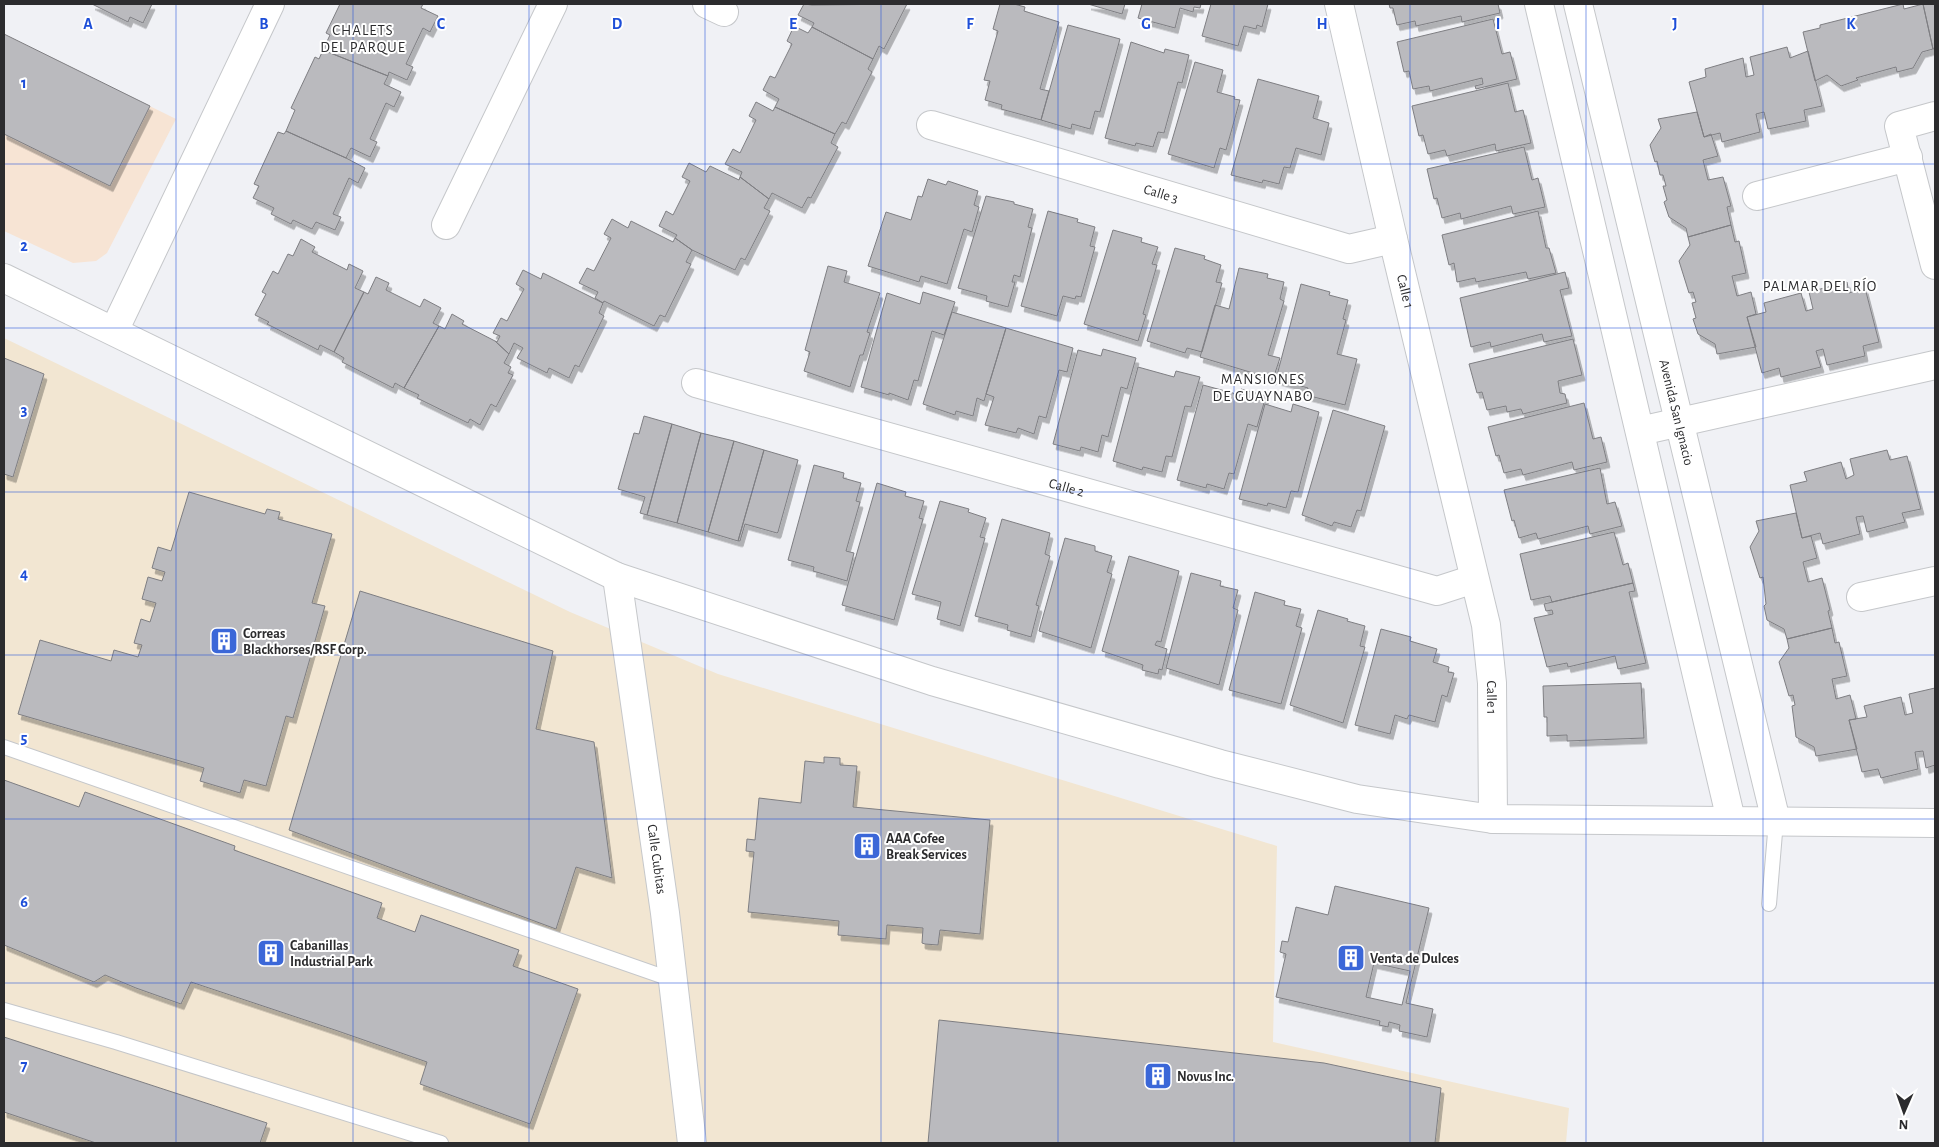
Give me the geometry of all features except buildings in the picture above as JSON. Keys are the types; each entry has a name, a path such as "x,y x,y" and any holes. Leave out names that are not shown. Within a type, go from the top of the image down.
{"street":[{"path":"114,331 270,4"},
{"path":"446,225 553,4"},
{"name":"Calle 1","path":"1339,4 1393,239 1486,624 1492,683 1493,818"},
{"path":"1539,4 1731,820"},
{"name":"Avenida San Ignacio","path":"1578,4 1776,821"},
{"path":"1935,116 1899,126 1935,265"},
{"name":"Calle 3","path":"931,125 1350,249 1393,239"},
{"path":"1757,196 1908,157"},
{"path":"4,278 617,577 932,681 1220,764 1357,799 1493,818 1935,823"},
{"path":"1640,431 1935,365"},
{"name":"Calle 2","path":"696,382 1437,592 1474,579"},
{"name":"Calle Cubitas","path":"617,577 665,913 692,1143"},
{"path":"1861,597 1935,581"}],"lane":[{"path":"4,747 673,980"},
{"path":"1769,904 1776,821"},
{"path":"4,1010 116,1042 441,1143"}],"shaded area":[{"path":"4,34 176,119 107,253 96,261 73,263 4,231"},
{"path":"4,338 570,612 718,674 1277,846 1273,1042 1569,1108 1566,1143 4,1143"}],"place":[{"name":"Correas Blackhorses/RSF Corp.","path":"224,641"},
{"name":"AAA Cofee Break Services","path":"867,846"},
{"name":"Cabanillas Industrial Park","path":"271,953"},
{"name":"Venta de Dulces","path":"1351,958"},
{"name":"Novus Inc.","path":"1158,1076"}],"district":[{"name":"CHALETS DEL PARQUE","path":"363,38"},
{"name":"PALMAR DEL RÍO","path":"1820,286"},
{"name":"MANSIONES DE GUAYNABO","path":"1263,388"}]}
